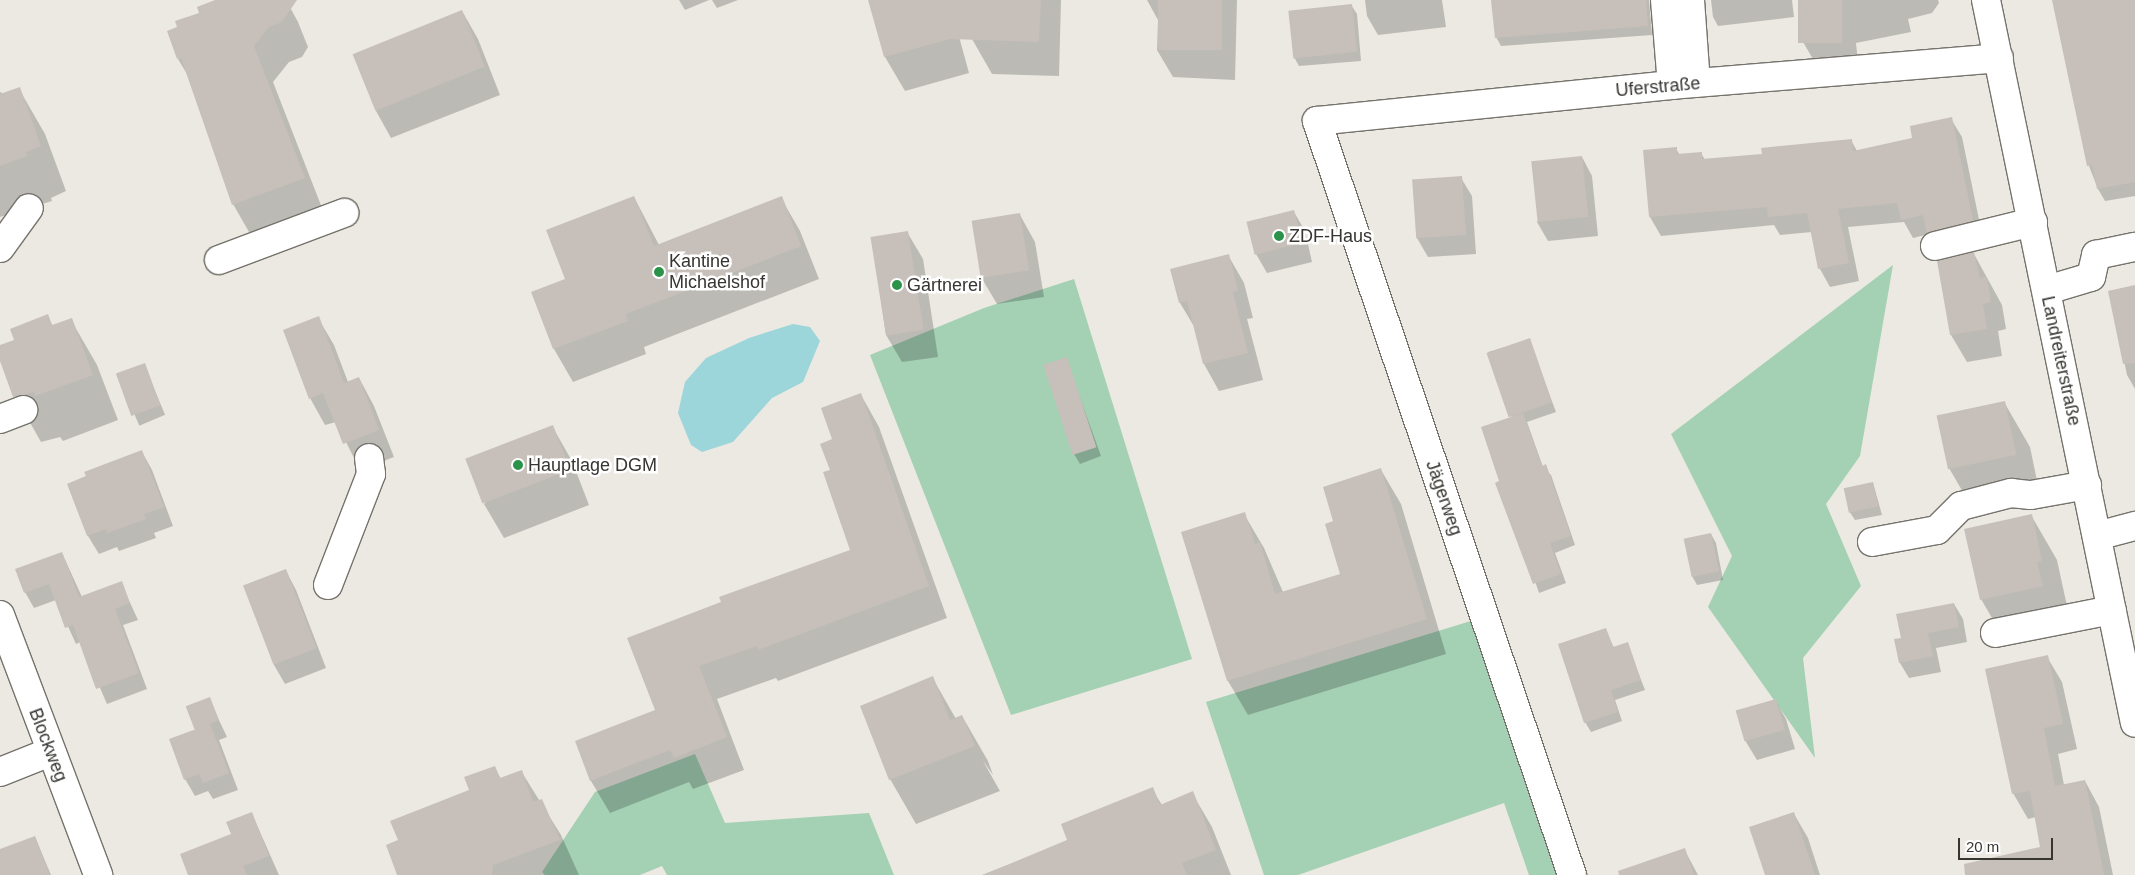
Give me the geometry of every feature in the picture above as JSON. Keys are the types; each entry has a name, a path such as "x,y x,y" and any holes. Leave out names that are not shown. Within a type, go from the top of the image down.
{"street":[{"path":"1666,0 1684,84"},
{"path":"1684,84 1690,0"},
{"name":"Landreiterstraße","path":"1986,0 2135,723"},
{"name":"Uferstraße","path":"1316,121 1684,84 1999,58"},
{"name":"Jägerweg","path":"1316,121 1572,875"},
{"path":"0,248 29,208"},
{"path":"219,260 344,213"},
{"path":"1935,246 2033,222"},
{"path":"2047,290 2091,277 2096,255 2135,247"},
{"path":"328,585 371,474 369,458"},
{"path":"1872,542 1937,530 1960,506 2011,493 2031,495 2086,486"},
{"path":"2097,536 2135,526"},
{"path":"1995,633 2112,610"},
{"name":"Blockweg","path":"0,615 50,752 98,875"},
{"path":"0,772 50,752"}],"green space":[{"path":"1893,265 1860,456 1826,504 1861,586 1803,658 1815,758 1708,607 1732,556 1671,434"},
{"path":"1074,279 1192,659 1011,715 870,355 984,308"},
{"path":"1484,617 1572,875 1529,875 1504,803 1298,875 1264,875 1206,702"},
{"path":"695,754 725,823 869,813 894,875 667,875 662,866 640,875 545,875 542,872 595,792"}],"water":[{"path":"793,324 810,327 820,341 803,382 772,398 733,442 702,452 691,445 678,413 685,382 706,358 749,338"}],"building":[{"path":"215,0 297,0 282,22 269,27 254,46 305,178 232,205 181,58 177,59 167,31 177,27 175,21 199,13 197,7"},
{"path":"868,0 1041,0 1039,42 950,39 884,57"},
{"path":"1158,0 1222,0 1222,50 1158,50"},
{"path":"1491,0 1646,0 1648,26 1495,38"},
{"path":"1798,0 1842,0 1842,43 1798,43"},
{"path":"2052,0 2135,0 2135,182 2097,189 2092,165 2087,166"},
{"path":"1352,4 1357,52 1293,58 1288,11"},
{"path":"462,10 485,67 375,111 353,54"},
{"path":"20,87 41,146 26,152 27,156 0,166 0,94"},
{"path":"1952,117 1973,221 1927,233 1923,215 1901,220 1897,203 1838,209 1849,263 1818,269 1807,213 1768,217 1767,207 1649,217 1643,150 1677,147 1677,154 1702,152 1702,159 1762,154 1761,148 1852,139 1853,151 1912,138 1910,126"},
{"path":"1582,156 1588,217 1538,222 1531,161"},
{"path":"1462,176 1466,235 1416,238 1412,179"},
{"name":"Kantine Michaelshof","path":"634,196 654,246 782,196 801,246 626,314 628,321 553,349 531,292 565,279 546,230"},
{"name":"ZDF-Haus","path":"1294,210 1302,243 1255,255 1246,222"},
{"path":"1020,213 1029,270 981,278 972,221"},
{"path":"908,231 924,330 886,336 870,237"},
{"path":"1974,252 1980,278 1987,277 1991,302 1983,304 1987,329 1950,335 1937,261"},
{"path":"1229,254 1238,291 1233,292 1248,353 1203,364 1187,301 1179,303 1170,269"},
{"path":"2135,285 2135,363 2123,364 2108,291"},
{"path":"48,314 52,325 72,318 93,375 35,396 34,392 13,397 0,361 0,345 14,340 10,329"},
{"path":"319,316 344,383 359,377 379,430 343,444 323,393 309,399 283,330"},
{"path":"1530,338 1552,402 1509,417 1487,353"},
{"path":"1067,357 1096,447 1073,455 1043,365"},
{"path":"145,363 160,405 131,416 116,374"},
{"path":"861,393 929,586 758,650 757,646 699,666 727,737 674,758 670,750 590,781 575,741 655,710 627,638 721,602 719,597 850,550 823,472 830,470 820,444 832,439 821,408"},
{"path":"2005,401 2016,455 1948,469 1937,416"},
{"path":"1523,413 1542,466 1546,464 1571,536 1550,543 1561,574 1533,584 1495,483 1499,481 1481,427"},
{"name":"Hauptlage DGM","path":"553,425 570,470 482,503 465,459"},
{"path":"142,450 164,507 144,514 146,519 107,533 106,529 87,536 67,484 86,476 84,472"},
{"path":"1381,468 1427,619 1227,681 1181,532 1245,512 1255,544 1260,542 1275,594 1340,574 1325,524 1333,521 1323,487"},
{"path":"1873,482 1878,506 1849,513 1844,488"},
{"path":"2032,514 2042,561 2037,562 2043,586 1980,600 1964,529"},
{"path":"1711,533 1719,571 1692,577 1684,539"},
{"path":"62,552 79,597 122,581 130,603 115,609 139,673 96,689 73,625 65,628 49,584 24,593 15,569"},
{"path":"286,569 316,648 274,665 243,585"},
{"path":"1954,603 1959,627 1928,633 1933,656 1899,663 1894,639 1901,638 1896,614"},
{"path":"1606,628 1613,647 1628,642 1641,680 1611,690 1618,712 1584,723 1558,644"},
{"path":"2048,655 2063,724 2044,728 2055,786 2085,780 2104,875 1965,875 1964,864 2040,847 2030,791 2012,794 1985,669"},
{"path":"933,676 950,720 962,715 975,746 889,780 860,706"},
{"path":"210,697 219,720 195,730 186,706"},
{"path":"1776,699 1785,730 1744,741 1736,711"},
{"path":"210,724 229,773 203,783 199,774 184,780 169,739"},
{"path":"495,766 500,778 522,770 533,802 542,799 560,840 493,865 492,875 397,875 386,845 398,840 390,821 469,790 464,777"},
{"path":"1153,787 1160,805 1193,791 1216,850 1182,863 1187,875 983,875 1067,840 1061,824"},
{"path":"252,812 269,856 243,866 247,875 188,875 180,854 231,834 226,822"},
{"path":"1794,812 1815,875 1765,875 1749,827"},
{"path":"35,836 50,875 0,875 0,849"},
{"path":"1685,848 1694,875 1619,875 1618,871"}],"place":[{"name":"ZDF-Haus","path":"1279,236"},
{"name":"Kantine Michaelshof","path":"659,272"},
{"name":"Gärtnerei","path":"897,285"},
{"name":"Hauptlage DGM","path":"518,465"}]}
